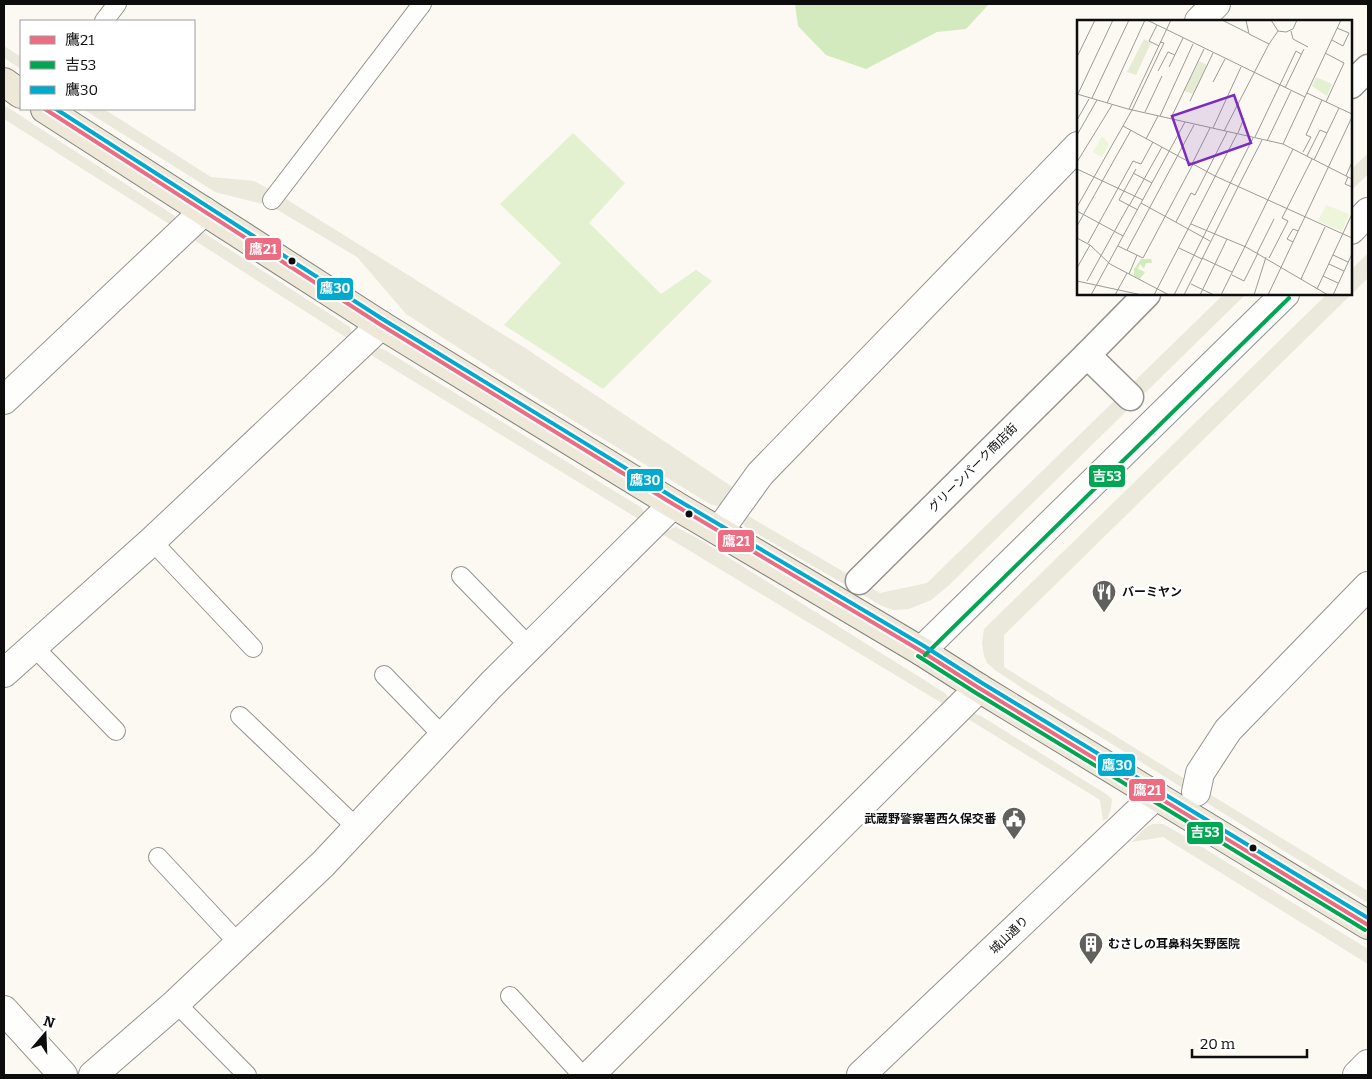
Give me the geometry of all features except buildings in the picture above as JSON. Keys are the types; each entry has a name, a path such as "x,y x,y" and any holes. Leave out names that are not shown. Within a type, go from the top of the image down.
{"main road":[{"path":"4,82 20,93"},
{"path":"47,110 381,325 673,504 921,651 1368,925"}],"street":[{"path":"1200,20 1216,4"},
{"path":"1352,84 1368,68"},
{"path":"719,531 760,474 1077,147"},
{"path":"4,400 204,211"},
{"path":"1352,229 1368,212"},
{"name":"グリーンパーク商店街","path":"859,581 1146,295"},
{"path":"921,651 1284,295"},
{"path":"4,673 152,541 381,325"},
{"path":"1087,354 1130,397"},
{"path":"93,1075 176,1003 323,864 491,685 673,504"},
{"path":"1196,792 1200,773 1228,730 1368,586"},
{"path":"590,1075 979,688"},
{"name":"城山通り","path":"861,1075 1156,795"},
{"path":"4,1010 64,1075"},
{"path":"1357,1075 1368,1064"}],"lane":[{"path":"105,20 117,4"},
{"path":"272,200 422,4"},
{"path":"152,541 253,648"},
{"path":"461,576 530,646"},
{"path":"33,646 116,731"},
{"path":"384,675 443,736"},
{"path":"240,716 357,828"},
{"path":"158,857 239,944"},
{"path":"510,996 582,1075"},
{"path":"176,1003 247,1075"}],"green space":[{"path":"795,4 989,4 966,29 937,32 866,69 826,55 798,26"},
{"path":"573,133 625,183 589,223 661,294 696,270 712,281 603,389 504,325 561,263 500,204"}],"shaded area":[{"path":"4,46 20,56 20,68 4,58"},
{"path":"4,105 175,216 171,225 4,119"},
{"path":"85,110 106,110 211,177 254,181 278,194 525,348 734,488 722,504 717,506 710,504 551,407 406,314 357,257 271,206 215,192"},
{"path":"1368,153 1368,174 1352,190 1352,169"},
{"path":"204,233 350,327 352,337 350,340 194,240 198,235"},
{"path":"1368,253 1368,278 1352,294 1352,269"},
{"path":"1223,295 1245,295 948,586 931,600 909,609 893,610 882,606 744,526 742,522 743,513 880,593 927,583"},
{"path":"1326,295 1351,295 1004,635 1004,667 1368,891 1368,903 995,670 987,663 984,656 982,643 984,629"},
{"path":"374,346 385,350 642,508 644,516 640,520 366,352"},
{"path":"676,527 699,539 945,693 949,698 950,704 945,705 662,534"},
{"path":"975,714 1106,794 1112,799 1108,818 1103,821 1100,800 968,719"},
{"path":"1153,824 1163,824 1179,833 1368,949 1368,964 1163,837 1132,842 1145,828"}],"transit line":[{"name":"鷹21","path":"47,110 381,325 673,504 921,651 1368,925"},
{"name":"鷹30","path":"58,110 384,320 676,499 924,646 1368,918"},
{"name":"吉53","path":"925,655 1289,298"},
{"name":"吉53","path":"918,656 1365,930"}],"place":[{"name":"バーミヤン","path":"1104,613"},
{"name":"武蔵野警察署西久保交番","path":"1014,840"},
{"name":"むさしの耳鼻科矢野医院","path":"1091,965"}]}
